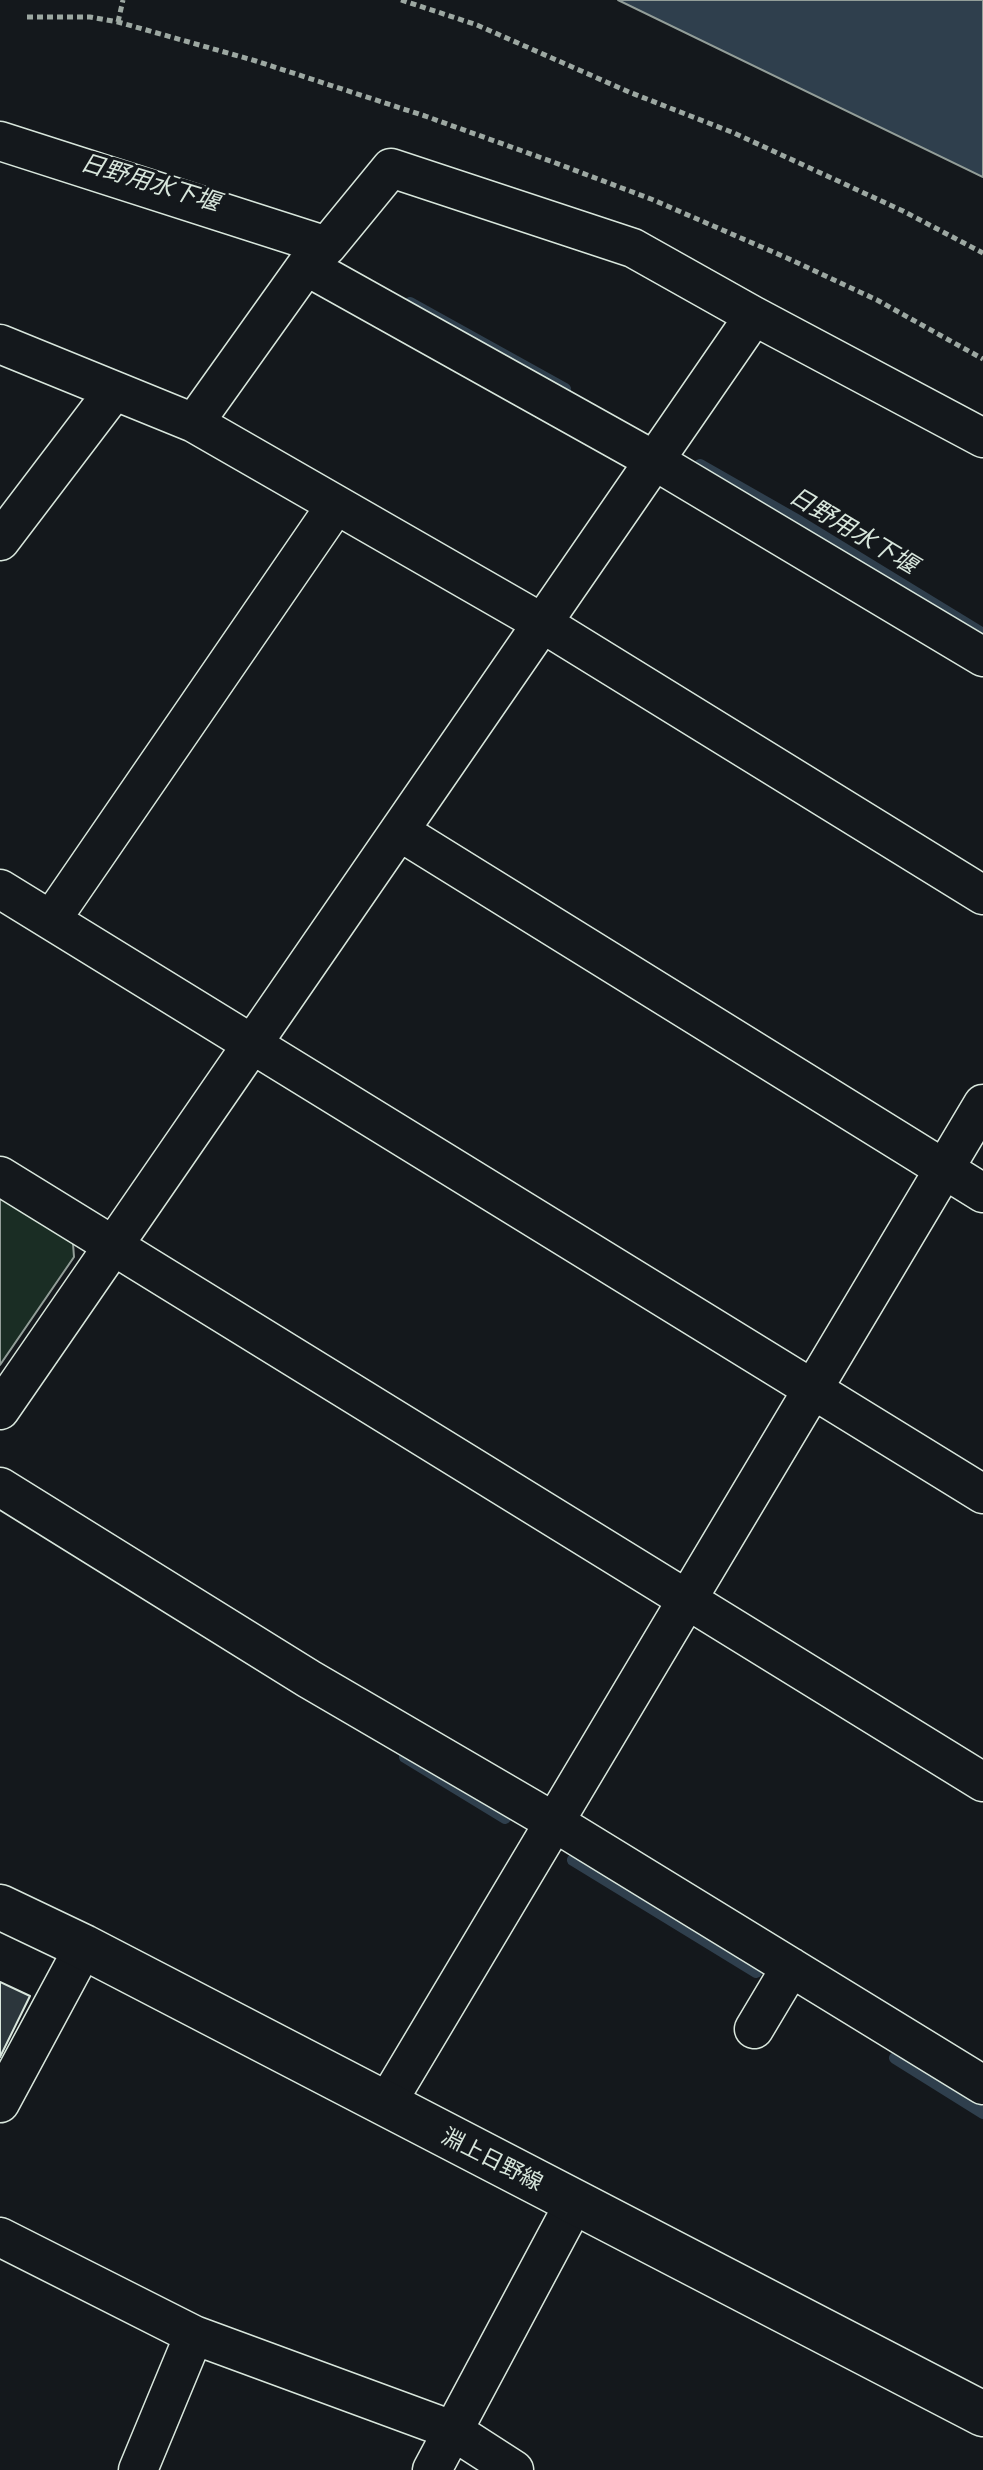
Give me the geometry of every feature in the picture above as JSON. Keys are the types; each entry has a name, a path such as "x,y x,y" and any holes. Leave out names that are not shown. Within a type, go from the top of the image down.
{"main road":[{"name":"淵上日野線","path":"0,1907 84,1947 983,2414"}],"street":[{"path":"0,141 316,256 983,657"},
{"path":"194,423 316,256 391,168 633,248 983,438"},
{"path":"0,1410 754,316"},
{"path":"0,344 194,423 542,623 983,895"},
{"path":"0,541 114,391"},
{"path":"51,920 336,505"},
{"path":"399,831 983,1193"},
{"path":"0,889 983,1494"},
{"path":"386,2104 983,1104"},
{"path":"0,1176 983,1782"},
{"path":"0,1487 309,1679 554,1822 983,2085"},
{"path":"0,2103 84,1947"},
{"path":"754,2029 791,1967"},
{"path":"432,2470 575,2202"},
{"path":"0,2237 194,2335 452,2430 514,2470"},
{"path":"138,2470 194,2335"}],"path":[{"path":"118,22 123,0"},
{"path":"401,0 477,25 629,92 734,133 903,211 983,253"},
{"path":"27,17 90,17 118,22 256,61 425,116 651,199 787,258 877,300 983,359"}],"green space":[{"path":"0,1189 72,1230 74,1257 0,1365"}],"water":[{"path":"618,0 983,0 983,177"}],"building":[{"path":"0,1982 30,1996 0,2057"}],"waterway":[{"name":"日野用水下堰","path":"410,303 565,389"},
{"name":"日野用水下堰","path":"700,465 983,634"},
{"path":"405,1757 505,1818"},
{"path":"573,1860 756,1972"},
{"path":"895,2058 983,2113"}]}
